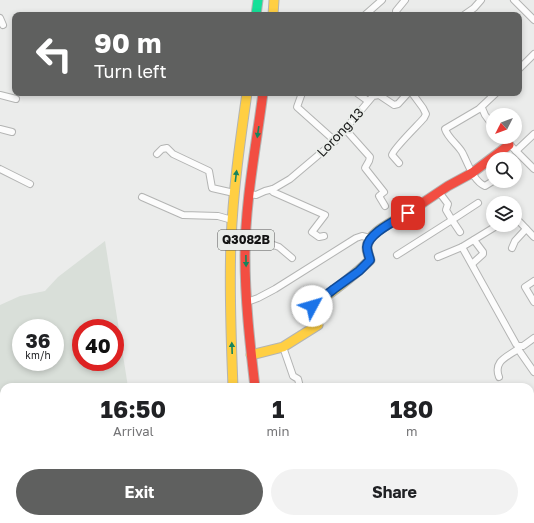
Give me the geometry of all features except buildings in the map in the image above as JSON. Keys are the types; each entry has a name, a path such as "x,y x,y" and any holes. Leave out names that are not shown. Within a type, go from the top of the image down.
{"main road":[{"path":"256,12 258,0"},
{"path":"273,12 274,0"},
{"path":"233,383 230,306 232,220 247,96"},
{"name":"Q3082B","path":"254,383 247,302 245,256 249,194 263,96"},
{"path":"251,355 283,347 318,325 310,308 359,271 370,260 367,248 369,239 375,233 472,173 509,145"}],"street":[{"path":"368,12 382,0"},
{"path":"396,12 406,0"},
{"path":"468,12 481,0"},
{"path":"514,0 534,20"},
{"path":"0,18 3,25"},
{"path":"522,66 534,54"},
{"path":"0,95 16,99"},
{"path":"301,96 297,107 335,141"},
{"path":"362,96 368,101"},
{"name":"Lorong 13","path":"271,190 290,179 335,141 373,96"},
{"name":"Lorong 13","path":"378,96 394,105 398,104 405,96"},
{"path":"398,163 392,155 393,150 409,135 426,114 414,96"},
{"path":"486,185 482,185 472,173 461,152 445,129 482,108 493,96"},
{"path":"482,108 486,116"},
{"path":"0,129 12,132"},
{"path":"345,129 370,157 364,168 384,192 380,196 385,206"},
{"path":"509,145 516,152 534,134"},
{"path":"157,154 162,149 167,148 173,154 209,171 212,188 234,193"},
{"path":"522,158 534,169"},
{"path":"0,169 30,184"},
{"path":"249,194 256,195 271,190 325,215 312,232 319,237 324,236"},
{"path":"440,192 448,204 446,210 460,232"},
{"path":"142,197 183,215 218,216 232,220"},
{"path":"398,254 478,203"},
{"path":"522,225 534,237"},
{"path":"512,248 515,241 526,229"},
{"path":"438,258 462,247 487,232"},
{"path":"247,234 279,247 292,258"},
{"path":"247,302 275,289 356,238 362,236 370,238"},
{"path":"472,264 483,254 474,240"},
{"path":"462,247 518,348 534,372"},
{"path":"534,281 525,287 534,302"},
{"path":"499,377 497,368 499,362 534,338"},
{"path":"283,347 294,376 298,379 299,383"}],"shaded area":[{"path":"105,241 117,319 72,319 72,371 124,371 124,362 127,383 0,383 0,305 20,296 45,291 58,277"}],"traffic: fast":[{"path":"256,12 258,0"}],"traffic: slow":[{"path":"273,12 274,0"},
{"path":"233,383 230,259 235,185 247,96"},
{"path":"251,355 283,347 318,325 311,308 349,279 370,260 367,250 368,242 376,232 406,214"}],"traffic: jam":[{"path":"255,383 247,305 245,236 251,174 263,96"},
{"path":"406,214 448,186 472,173 509,145"}],"route":[{"path":"312,306 359,271 370,260 367,248 369,239 375,233 408,213"}]}
